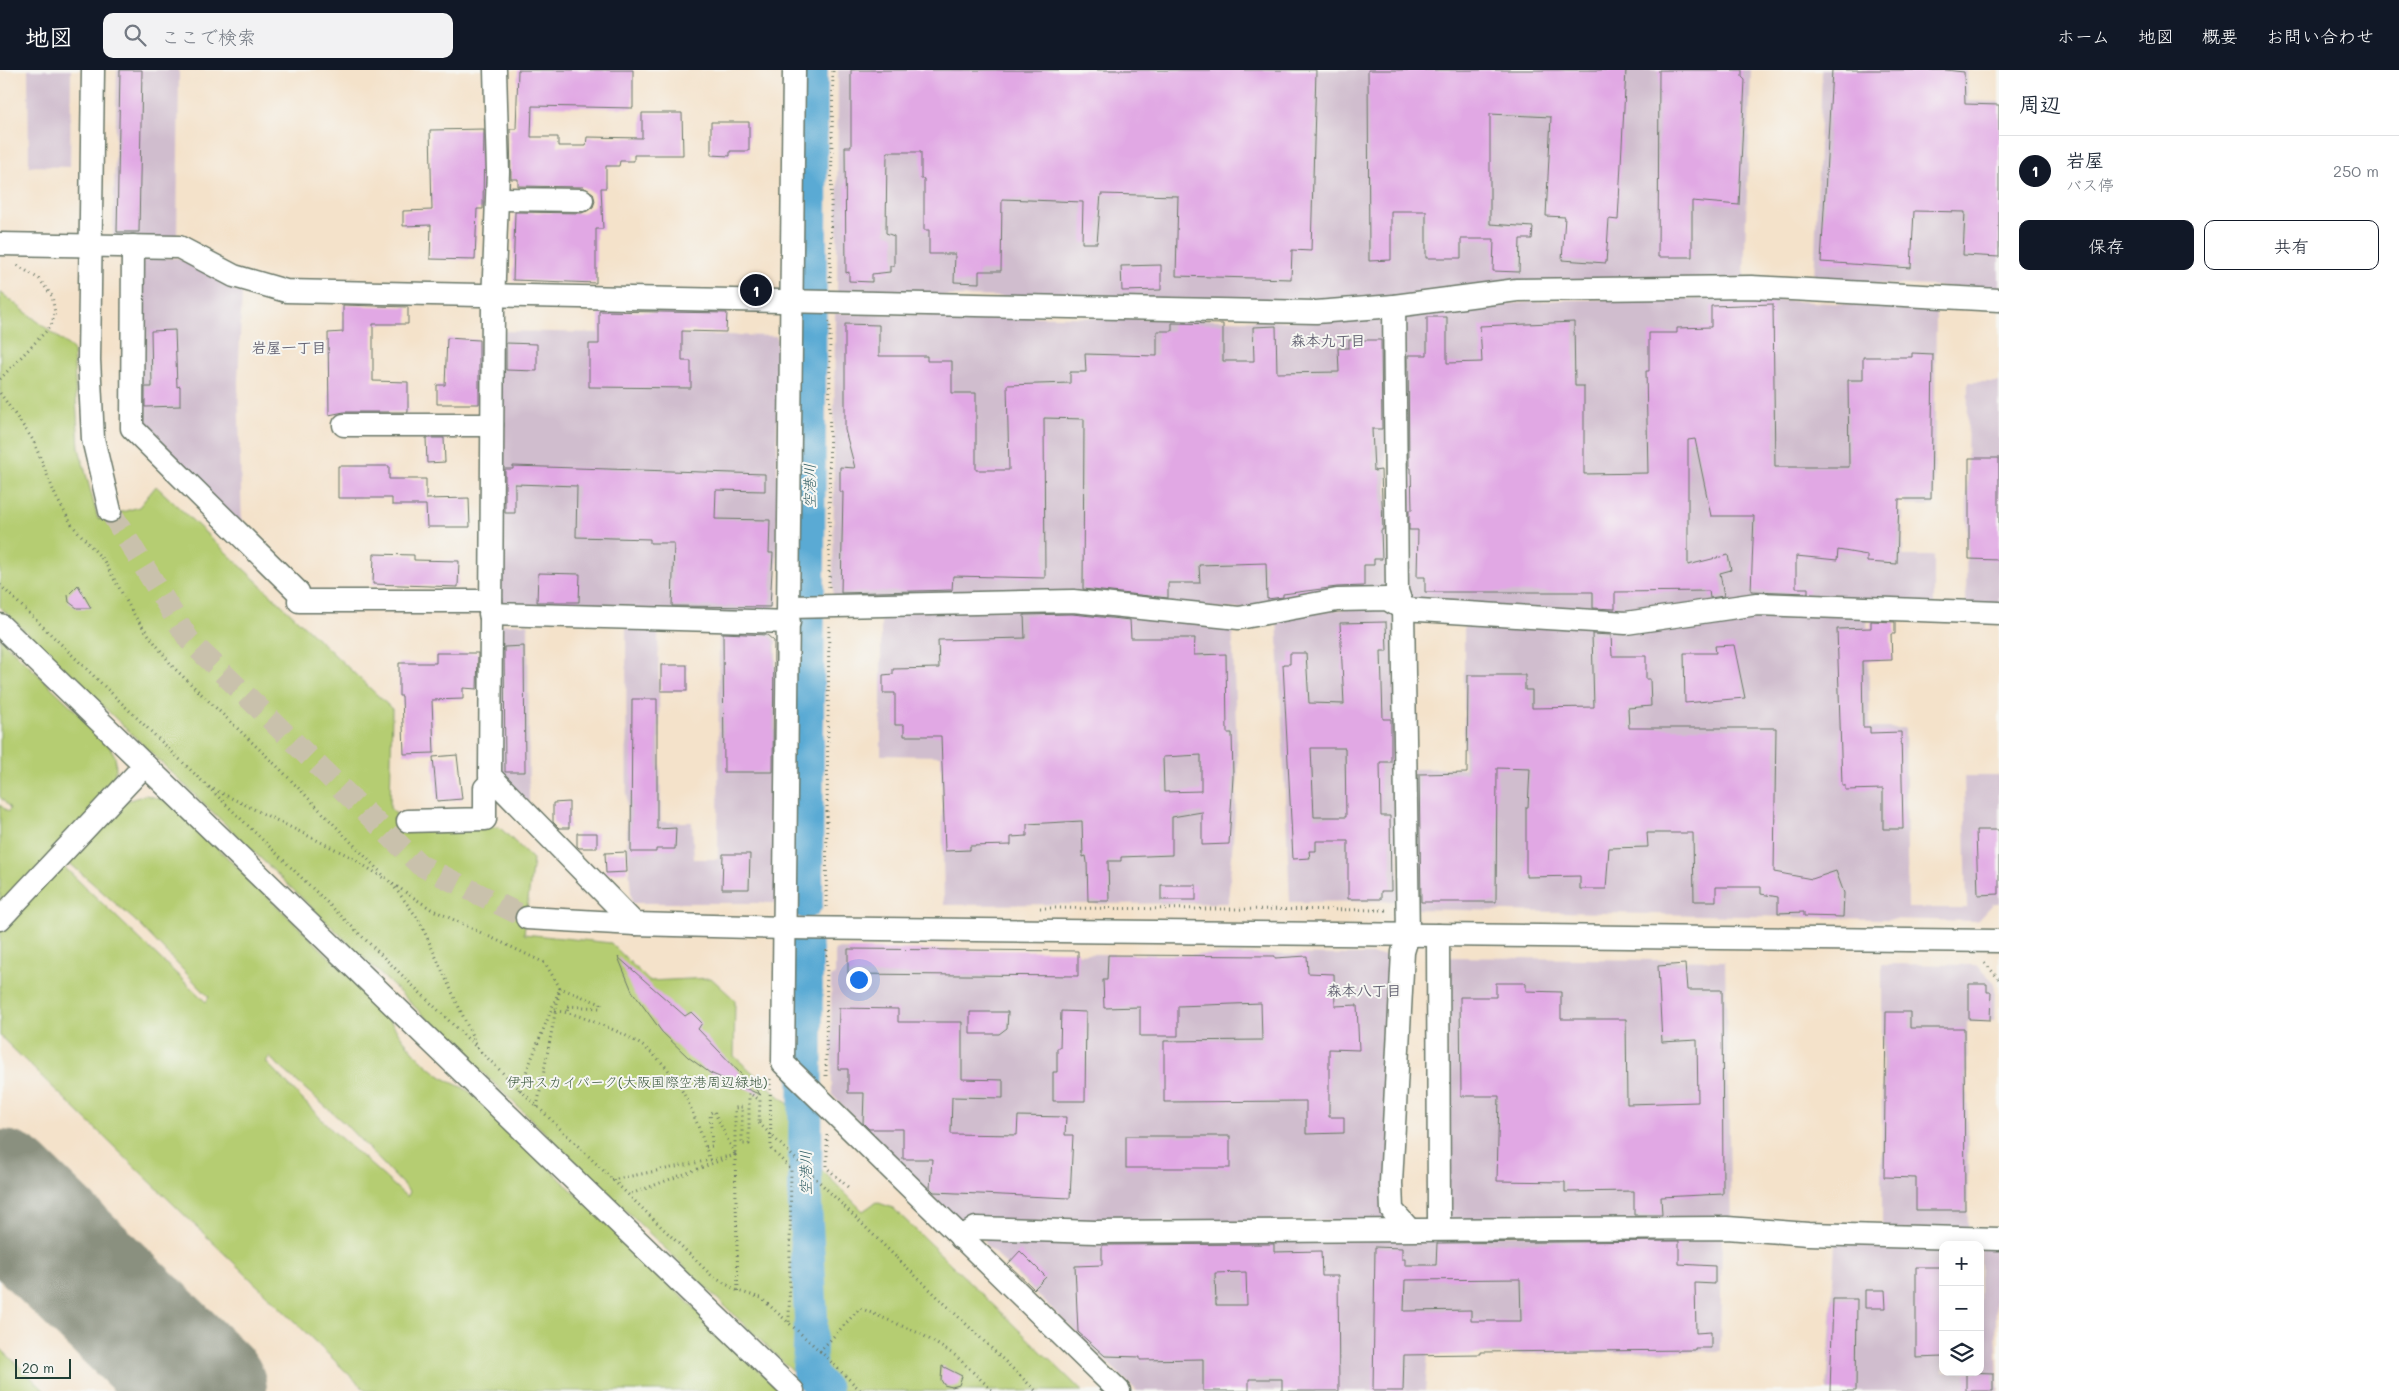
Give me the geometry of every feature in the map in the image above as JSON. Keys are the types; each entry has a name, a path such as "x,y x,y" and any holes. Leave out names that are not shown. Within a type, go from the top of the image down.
{"street":[{"path":"93,70 89,360 93,439 110,511"},
{"path":"494,70 498,199 492,425 490,776 635,924"},
{"path":"794,70 796,301 783,1064 1119,1391"},
{"path":"498,199 582,200"},
{"path":"0,244 179,247 234,276 286,291 1316,312 1394,306 1517,290 1751,287 1999,300"},
{"path":"133,246 132,428 299,596 491,607 792,612 828,606 1073,601 1239,618 1337,600 1387,599 1403,609 1626,623 1757,604 1999,613"},
{"path":"1394,306 1397,591 1403,609 1408,935 1403,952 1391,1183 1392,1210 1409,1229"},
{"path":"344,425 492,425"},
{"path":"0,625 793,1391"},
{"path":"0,919 145,765"},
{"path":"408,820 485,819 485,788 493,780"},
{"path":"527,918 635,924 785,928 1999,941"},
{"path":"1438,935 1438,1218"},
{"path":"961,1238 976,1228 1095,1232 1727,1228 1808,1234 1999,1239"}],"path":[{"path":"826,907 828,302 833,70"},
{"path":"0,379 51,326 55,313 52,296 39,279 14,264"},
{"path":"0,393 33,440 56,497 72,525 104,561 136,618 172,667 280,769 390,882 419,920 481,1054"},
{"path":"0,585 518,1090 712,1276 738,1291 761,1298 861,1391"},
{"path":"206,786 349,856 430,910 544,963 560,988 601,1004 600,1008 568,1006 567,1012"},
{"path":"827,944 825,1106 827,1168 850,1189"},
{"path":"537,1108 560,988"},
{"path":"518,1090 560,988"},
{"path":"555,1011 567,1012 622,1032 649,1050 668,1068 684,1092 710,1160"},
{"path":"770,1075 771,1149 791,1169 789,1323"},
{"path":"738,1291 735,1108 742,1107 742,1144 749,1144 749,1093 760,1100 759,1123 1036,1391"},
{"path":"706,1147 712,1146 710,1113 714,1111 735,1155"},
{"path":"612,1180 735,1155"},
{"path":"628,1196 735,1155"},
{"path":"820,1351 860,1308 922,1334 956,1356 993,1391"}],"shaded area":[{"path":"28,70 71,70 70,167 29,166"},
{"path":"117,70 179,70 177,240 113,239"},
{"path":"838,70 1751,70 1744,278 1319,302 837,294"},
{"path":"1822,70 1967,70 1968,101 1999,102 1999,289 1814,281"},
{"path":"146,258 178,258 218,278 233,290 242,292 238,382 242,527 136,427 140,264"},
{"path":"1744,298 1936,309 1934,506 1905,505 1905,499 1876,499 1877,512 1903,512 1903,556 1934,556 1934,605 1624,614 1410,602 1401,578 1396,326 1409,311 1560,300"},
{"path":"835,313 1286,321 1378,319 1385,327 1388,584 1381,593 1245,609 833,600"},
{"path":"497,331 777,336 777,605 767,615 506,608 494,594"},
{"path":"1968,382 1999,382 1999,606 1966,605"},
{"path":"1380,605 1394,617 1399,901 1290,902 1277,617"},
{"path":"1062,607 1232,623 1238,774 1228,903 944,905 941,756 881,755 881,611"},
{"path":"1755,611 1867,615 1870,728 1905,728 1908,908 1967,908 1964,776 1999,776 1999,904 1993,904 1977,921 1413,909 1412,769 1464,768 1464,620"},
{"path":"504,624 528,624 529,803 494,772 494,632"},
{"path":"626,625 658,626 661,822 692,822 694,859 718,859 719,628 767,629 776,641 776,903 632,903 627,846"},
{"path":"835,949 1102,954 1394,955 1392,1220 1101,1224 956,1220 832,1095 831,976 835,975"},
{"path":"1447,957 1725,961 1731,1222 1448,1222"},
{"path":"1882,964 1977,965 1995,983 1994,1021 1967,1022 1968,1232 1882,1230"},
{"path":"987,1235 1722,1235 1720,1351 1428,1355 1425,1391 1137,1391 984,1243"},
{"path":"1835,1243 1939,1244 1939,1376 1984,1376 1984,1244 1992,1244 1994,1246 1998,1391 1827,1391"}],"green space":[{"name":"伊丹スカイパーク(大阪国際空港周辺緑地)","path":"0,292 73,349 79,448 98,519 139,507 156,486 392,709 390,808 411,828 499,827 533,859 524,934 611,943 649,981 711,978 735,1000 734,1056 794,1109 818,1134 820,1168 863,1211 876,1202 893,1208 1082,1391 813,1391 0,607"},
{"path":"0,638 105,739 115,756 116,769 108,795 0,907 0,805 8,812 10,808 0,797"},
{"path":"146,795 170,802 383,1009 395,1029 426,1065 445,1079 470,1092 780,1391 366,1391 0,1036 0,929 62,865 206,1002 209,997 140,925 66,860 123,802","holes":["269,1057 344,1123 410,1192 407,1197 333,1131 266,1062"]},
{"path":"0,1348 45,1391 0,1391"}],"building":[{"path":"120,70 142,70 139,232 117,232"},
{"path":"518,70 633,70 633,108 532,106 531,137 558,137 558,146 586,146 587,137 642,138 642,113 682,113 683,155 634,155 634,161 620,161 619,166 606,166 606,188 601,188 603,229 596,229 596,283 513,280 515,212 582,213 593,207 595,201 593,193 583,187 518,186 518,179 511,179 510,129 516,129"},
{"path":"851,70 1316,70 1311,251 1292,250 1291,279 1176,276 1178,196 1101,194 1097,243 1082,243 1083,202 1002,199 1001,271 979,271 979,283 954,282 955,254 929,254 929,230 924,230 924,179 921,179 921,152 887,152 886,233 894,236 894,266 890,266 890,272 872,274 872,282 849,281 849,272 846,273 845,147 851,147"},
{"path":"1368,70 1626,70 1618,220 1609,219 1606,263 1562,260 1565,217 1546,216 1551,117 1490,114 1490,224 1533,227 1532,239 1520,239 1519,272 1493,271 1494,239 1461,239 1461,258 1426,258 1426,211 1391,211 1391,260 1369,261"},
{"path":"1659,70 1742,70 1742,77 1745,80 1739,205 1692,201 1692,257 1658,257"},
{"path":"1832,70 1946,70 1964,72 1965,104 1999,105 1999,257 1963,255 1965,212 1914,211 1911,268 1821,262"},
{"path":"711,122 749,122 749,151 730,151 730,156 711,155"},
{"path":"484,129 483,209 477,209 475,260 430,259 431,225 403,226 403,211 432,210 430,130"},
{"path":"1161,265 1161,290 1122,291 1121,266"},
{"path":"1773,304 1775,467 1849,467 1848,380 1863,380 1863,357 1912,357 1912,353 1933,354 1931,499 1899,499 1897,564 1867,562 1867,555 1838,550 1837,560 1796,556 1796,588 1808,588 1808,593 1751,591 1754,516 1711,516 1695,439 1688,440 1688,565 1728,555 1731,570 1720,573 1724,596 1710,598 1709,591 1615,592 1615,609 1593,608 1593,592 1425,592 1425,577 1417,577 1418,530 1409,530 1409,510 1412,510 1411,468 1409,468 1408,355 1427,355 1427,317 1447,317 1447,363 1482,362 1480,326 1574,322 1575,386 1584,386 1584,474 1648,473 1646,371 1649,371 1649,333 1677,333 1677,328 1711,327 1711,306"},
{"path":"343,305 408,307 408,324 373,324 373,381 408,382 408,412 344,412 329,415 328,333 343,332"},
{"path":"599,311 727,313 726,332 682,331 682,361 691,361 691,388 589,387 589,344 599,344"},
{"path":"1172,323 1223,324 1223,361 1254,361 1253,327 1276,326 1277,373 1339,372 1338,348 1349,348 1349,340 1381,340 1382,429 1372,429 1374,471 1381,470 1382,559 1374,559 1374,565 1364,565 1364,586 1337,587 1283,594 1283,597 1267,599 1266,563 1199,565 1200,583 1168,583 1168,598 1083,589 1084,419 1044,418 1045,578 953,576 952,590 841,593 843,492 840,492 840,467 855,468 845,430 845,324 879,325 879,356 927,356 927,361 952,361 952,393 976,393 976,470 1009,470 1007,385 1070,383 1070,372 1086,372 1085,354 1157,356 1157,331 1172,331"},
{"path":"175,330 177,387 180,386 180,406 145,407 145,387 152,387 151,331"},
{"path":"447,338 479,340 479,404 437,404 437,385 445,385"},
{"path":"506,343 537,344 537,371 506,370"},
{"path":"426,438 444,438 445,462 427,463"},
{"path":"1969,458 1999,458 1999,560 1969,559"},
{"path":"338,466 389,466 389,479 426,479 426,499 469,498 470,527 427,527 426,505 392,505 392,498 338,498"},
{"path":"513,466 765,474 765,491 716,490 715,519 770,520 769,553 773,553 770,607 672,606 674,543 650,543 650,539 576,537 577,486 515,484 515,513 505,513 505,469 513,469"},
{"path":"374,554 414,555 414,560 459,561 458,587 373,584"},
{"path":"538,573 580,574 579,602 537,602"},
{"path":"78,585 91,608 77,608 69,602 68,595"},
{"path":"1072,614 1130,620 1131,638 1195,638 1194,655 1226,654 1227,733 1232,733 1233,777 1229,844 1202,845 1202,812 1172,817 1172,855 1121,857 1121,861 1108,861 1109,901 1088,901 1087,862 1086,856 1083,857 1082,821 1027,824 1027,836 1011,837 1011,845 970,846 970,850 945,851 941,736 904,736 904,725 895,725 895,693 883,693 883,675 893,674 893,669 939,668 938,640 1025,638 1024,615","holes":["1201,755 1201,791 1164,792 1163,757"]},
{"path":"1871,621 1895,622 1895,634 1891,634 1892,660 1862,661 1863,727 1870,727 1870,733 1901,732 1903,829 1883,829 1883,789 1845,790 1845,785 1842,785 1837,629 1871,628"},
{"path":"1386,622 1387,651 1381,651 1383,719 1391,719 1391,762 1380,762 1381,816 1390,816 1391,891 1381,891 1381,899 1348,899 1348,841 1316,841 1316,851 1309,851 1310,858 1293,859 1283,664 1290,664 1290,653 1306,653 1309,703 1344,704 1340,623","holes":["1311,748 1345,748 1346,817 1314,817"]},
{"path":"723,633 767,635 774,641 773,772 724,772"},
{"path":"1592,634 1611,635 1612,656 1646,656 1646,679 1650,679 1651,706 1628,708 1629,728 1776,728 1774,872 1812,879 1836,871 1844,893 1843,917 1804,916 1804,912 1778,913 1778,897 1761,894 1761,887 1716,887 1716,901 1694,901 1693,833 1647,833 1648,847 1609,848 1606,889 1580,889 1580,876 1526,877 1526,807 1528,807 1530,769 1497,768 1496,902 1421,902 1419,774 1467,773 1468,675 1525,675 1525,690 1532,690 1532,708 1594,707"},
{"path":"1734,645 1745,698 1685,703 1684,653 1716,653 1715,646"},
{"path":"524,646 525,772 505,772 504,647"},
{"path":"436,653 478,653 477,689 463,688 463,699 432,700 434,753 404,754 402,696 399,696 399,663 436,663"},
{"path":"661,665 687,665 687,691 661,691"},
{"path":"632,699 657,699 657,829 676,828 675,849 656,849 656,852 631,852"},
{"path":"457,755 462,799 437,801 433,757"},
{"path":"569,802 569,828 559,828 553,822 553,803"},
{"path":"1976,830 1999,830 1999,894 1978,895"},
{"path":"577,833 597,833 597,848 579,848 577,846"},
{"path":"626,852 627,872 606,873 605,853"},
{"path":"723,854 750,854 749,889 722,889"},
{"path":"1161,885 1196,885 1196,900 1161,900"},
{"path":"848,949 1078,951 1078,976 848,974"},
{"path":"1108,955 1275,956 1275,958 1307,956 1308,973 1334,974 1335,1006 1357,1005 1359,1050 1329,1049 1329,1117 1344,1117 1344,1133 1306,1134 1306,1101 1164,1102 1164,1041 1262,1040 1261,1003 1178,1006 1178,1036 1140,1036 1140,1007 1104,1008 1103,980 1107,980"},
{"path":"618,957 685,1016 691,1012 702,1023 698,1029 761,1095 710,1073 688,1057 662,1032 632,991"},
{"path":"1685,964 1687,990 1722,990 1723,1194 1661,1197 1662,1215 1634,1215 1634,1191 1565,1192 1565,1182 1497,1181 1499,1096 1461,1096 1460,997 1496,997 1496,983 1526,983 1526,991 1561,992 1561,1019 1626,1019 1627,1104 1698,1102 1697,1040 1662,1042 1658,966"},
{"path":"1969,984 1987,984 1987,992 1991,992 1990,1020 1969,1019"},
{"path":"839,1008 898,1009 898,1022 962,1022 962,1079 1003,1080 1003,1098 952,1097 951,1134 1017,1135 1018,1116 1066,1117 1065,1135 1073,1135 1070,1198 934,1192 930,1188 932,1159 903,1159 903,1129 869,1129 863,1123 864,1093 848,1093 848,1069 838,1069"},
{"path":"1061,1011 1086,1012 1085,1101 1053,1101 1053,1072 1057,1072 1057,1048 1060,1048"},
{"path":"970,1012 1008,1012 1007,1028 999,1034 970,1034"},
{"path":"1886,1012 1910,1012 1910,1028 1964,1028 1965,1210 1916,1210 1916,1178 1884,1177"},
{"path":"1126,1136 1230,1136 1230,1168 1126,1168"},
{"path":"1679,1241 1679,1264 1715,1266 1715,1284 1695,1283 1696,1333 1711,1332 1711,1348 1695,1348 1695,1350 1480,1352 1480,1354 1404,1355 1403,1391 1373,1391 1375,1247 1402,1248 1402,1259 1405,1259 1405,1265 1436,1265 1437,1243","holes":["1520,1279 1521,1321 1471,1321 1471,1310 1404,1311 1405,1280"]},
{"path":"1274,1244 1274,1252 1321,1251 1322,1276 1338,1276 1339,1391 1282,1391 1282,1379 1249,1379 1249,1391 1203,1391 1203,1359 1140,1360 1140,1357 1105,1356 1078,1332 1075,1266 1102,1265 1102,1245","holes":["1246,1272 1247,1305 1216,1305 1215,1273"]},
{"path":"1020,1251 1046,1277 1034,1289 1008,1264"},
{"path":"1916,1267 1939,1267 1939,1357 1916,1358"},
{"path":"1865,1290 1885,1290 1886,1308 1865,1308"},
{"path":"1833,1299 1857,1299 1856,1391 1830,1391"},
{"path":"942,1366 962,1376 959,1385 952,1387 944,1385 941,1380"},
{"path":"1984,1373 1993,1373 1993,1391 1966,1391 1966,1376 1984,1376"}],"waterway":[{"name":"空港川","path":"806,902 811,70"},
{"name":"空港川","path":"806,949 805,1204 811,1318 809,1373 825,1391"}],"runway":[{"path":"0,1193 204,1391"}],"tunnel":[{"path":"110,511 189,640 420,865 527,918"}],"place":[{"name":"岩屋","path":"756,290"}],"district":[{"name":"森本九丁目","path":"1328,340"},
{"name":"岩屋一丁目","path":"289,347"},
{"name":"森本八丁目","path":"1364,990"}]}
